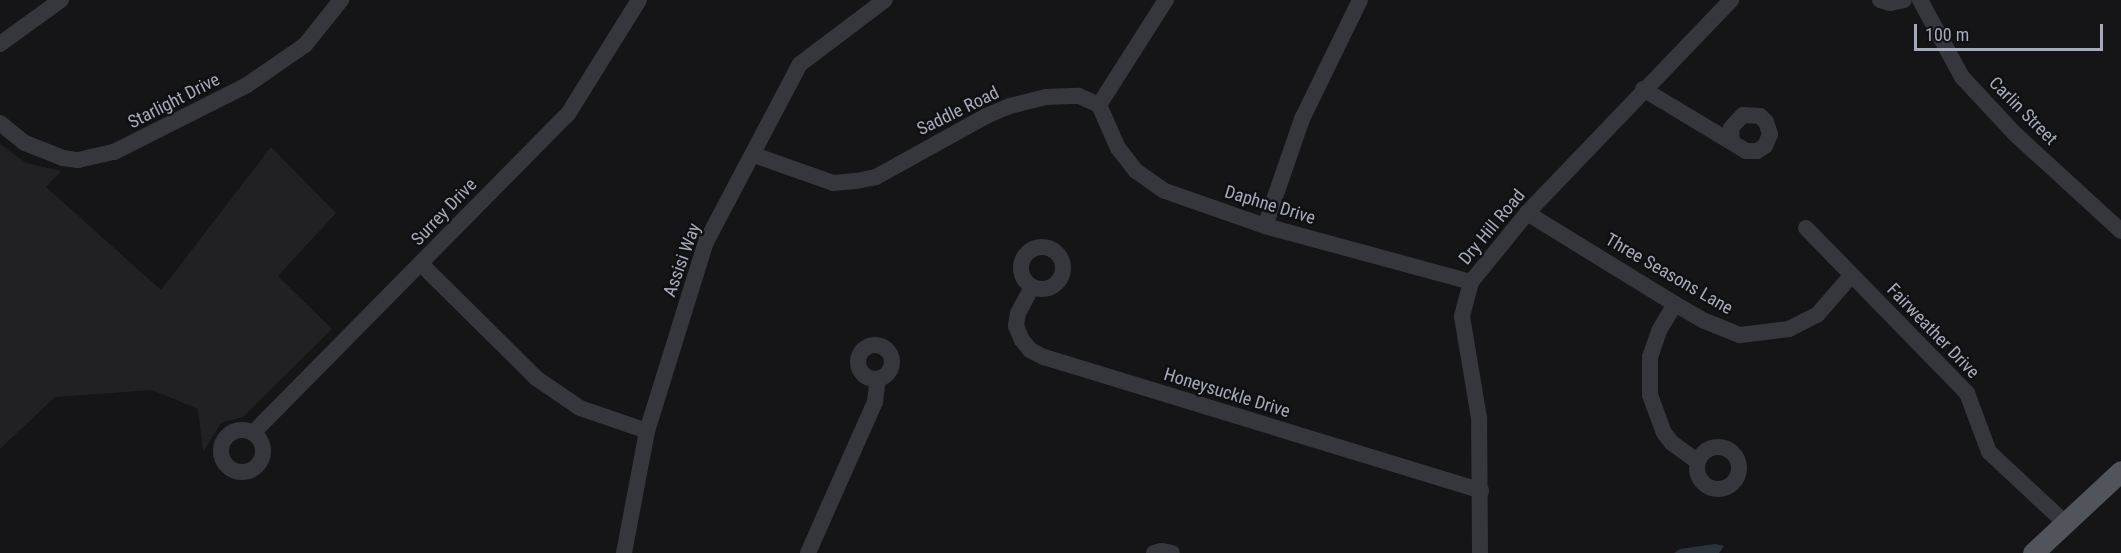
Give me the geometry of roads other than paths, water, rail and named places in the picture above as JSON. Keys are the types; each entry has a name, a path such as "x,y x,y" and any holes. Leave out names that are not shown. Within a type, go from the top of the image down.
{"main road":[{"path":"2033,553 2121,471"}],"street":[{"path":"0,44 61,0"},
{"name":"Starlight Drive","path":"0,123 25,143 55,156 78,160 114,152 248,85 305,45 341,0"},
{"name":"Surrey Drive","path":"253,433 568,114 639,0"},
{"name":"Assisi Way","path":"624,553 647,431 706,243 800,64 885,0"},
{"path":"1099,105 1166,0"},
{"path":"1265,226 1302,119 1360,0"},
{"name":"Dry Hill Road","path":"1480,553 1479,418 1462,316 1472,282 1527,213 1643,89 1731,0"},
{"path":"1880,0 1890,3 1904,0"},
{"name":"Carlin Street","path":"1920,0 1962,77 2014,133 2121,231"},
{"path":"1643,89 1732,141"},
{"name":"Saddle Road","path":"754,155 833,183 856,181 876,177 976,121 1010,106 1046,97 1079,96 1099,105"},
{"name":"Daphne Drive","path":"1099,105 1118,148 1136,171 1165,191 1265,226 1472,282"},
{"name":"Three Seasons Lane","path":"1527,213 1675,304 1706,321 1740,335 1761,335 1789,329 1817,315 1851,276"},
{"name":"Fairweather Drive","path":"1806,228 1967,393 1989,452 2064,522"},
{"path":"421,264 536,378 580,408 647,431"},
{"name":"Honeysuckle Drive","path":"1032,287 1018,314 1016,326 1022,340 1030,350 1044,357 1481,491"},
{"path":"1675,304 1659,331 1650,357 1650,395 1664,432 1672,443 1698,462"},
{"path":"808,553 875,402 878,379"},
{"path":"1154,553 1161,551 1172,553"}]}
